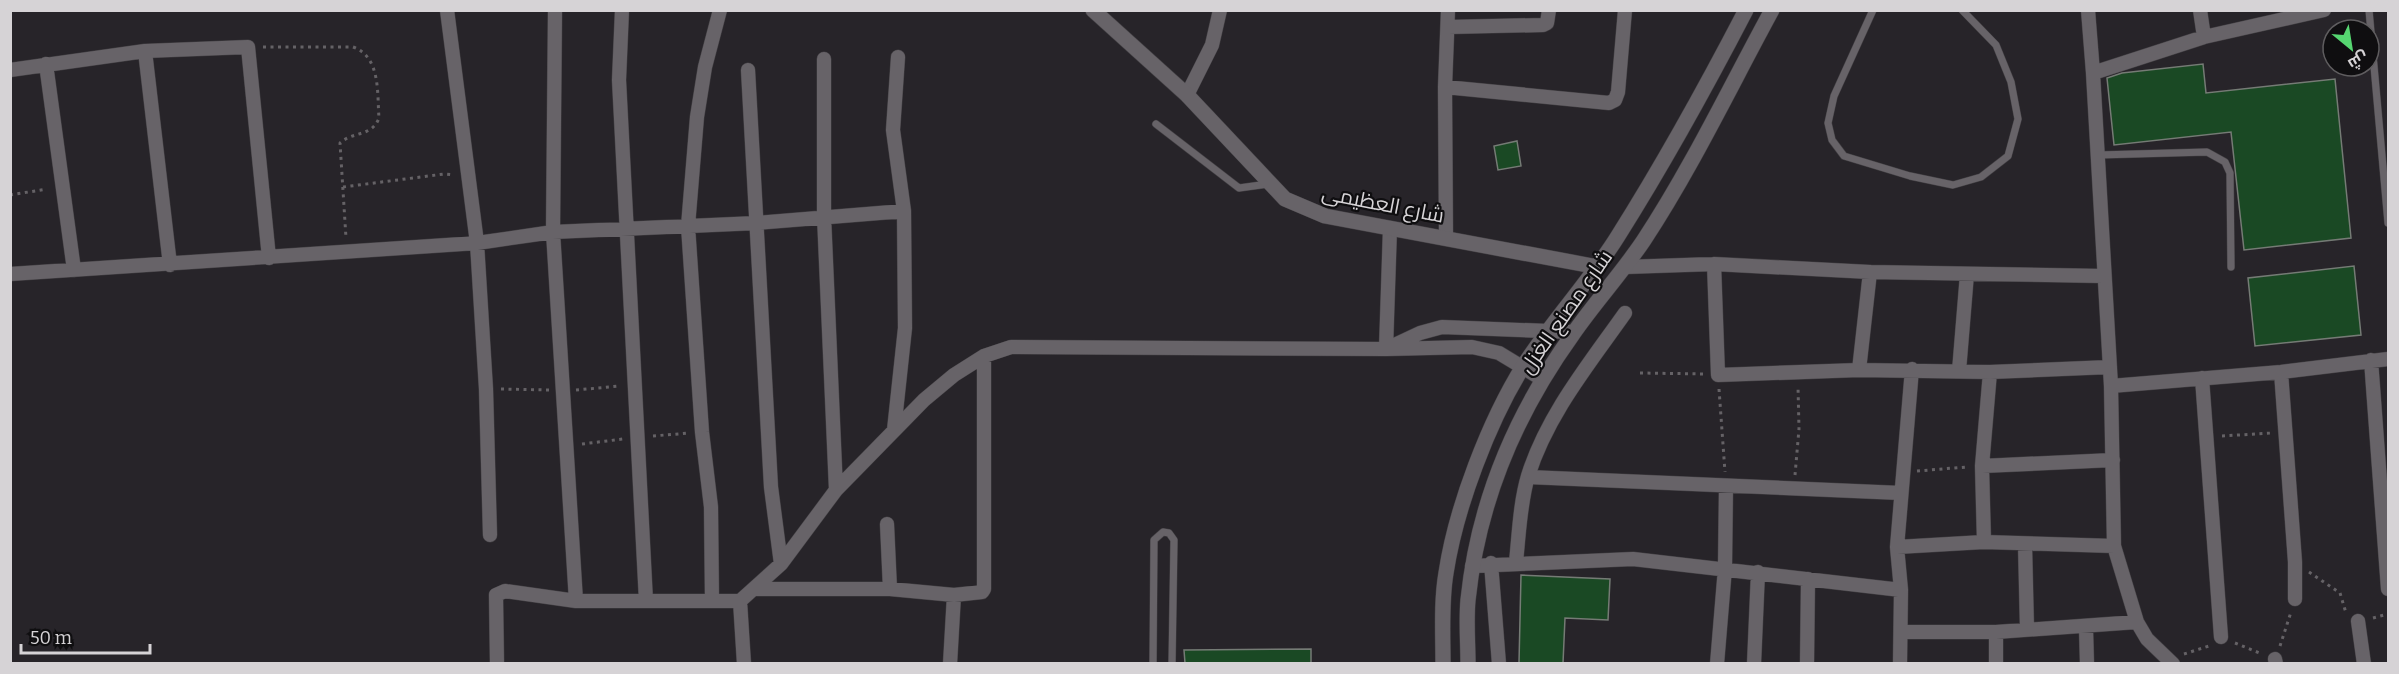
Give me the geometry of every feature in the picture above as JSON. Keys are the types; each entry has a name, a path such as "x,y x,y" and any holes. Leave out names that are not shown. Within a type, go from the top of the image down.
{"street":[{"path":"447,10 471,178 477,243 486,389 490,535"},
{"path":"555,10 554,232 576,601"},
{"path":"622,10 619,80 646,601"},
{"path":"712,601 711,507 702,432 688,226 697,117 705,67 720,10"},
{"name":"شارع العظيمى","path":"1093,10 1187,95 1268,184 1285,199 1305,209 1390,228 1598,267"},
{"path":"1187,95 1212,45 1220,10"},
{"path":"1446,238 1445,87 1448,10"},
{"path":"1448,27 1543,25 1547,23 1549,10"},
{"path":"1445,87 1610,103 1615,100 1618,92 1624,10"},
{"name":"شارع مصنع الغزل","path":"1443,663 1445,575 1452,537 1464,500 1498,415 1523,367 1548,330 1598,267 1679,133 1746,10"},
{"name":"شارع مصنع الغزل","path":"1468,663 1467,603 1472,566 1482,519 1496,474 1542,379 1661,212 1772,10"},
{"path":"2088,10 2111,386 2114,546 2137,622 2147,639 2171,661"},
{"path":"2200,10 2204,37"},
{"path":"2093,73 2204,37 2323,11"},
{"path":"10,70 145,51 249,47 269,258"},
{"path":"145,51 170,265"},
{"path":"894,430 905,328 904,210 893,130 898,57"},
{"path":"824,59 824,216 836,490"},
{"path":"46,64 74,270"},
{"path":"748,70 771,487 781,564"},
{"path":"10,274 477,243 554,232 757,223 904,210"},
{"path":"1386,349 1390,228"},
{"path":"1714,264 1718,375 1912,369 1990,372 2110,367"},
{"path":"1624,267 1714,264 1870,272 2103,276"},
{"path":"1859,370 1870,272"},
{"path":"1959,371 1967,274"},
{"path":"1516,562 1528,477 1540,446 1566,396 1625,314"},
{"path":"1386,349 1411,337 1442,327 1548,330 1573,333"},
{"path":"497,663 496,595 505,591 576,601 741,601 781,564 836,490 924,400 954,375 984,356 1011,347 1386,349 1472,347 1499,353 1542,379"},
{"path":"755,589 890,589 954,595 977,594 984,588 984,356"},
{"path":"2111,386 2282,372 2388,359"},
{"path":"2371,360 2388,589"},
{"path":"1900,663 1901,590 1897,547 1912,369"},
{"path":"1984,543 1982,466 1990,372"},
{"path":"2282,372 2295,562 2295,599"},
{"path":"2202,378 2204,436 2221,637"},
{"path":"1982,466 2113,459"},
{"path":"1528,477 1901,493"},
{"path":"1717,663 1725,568 1726,486"},
{"path":"887,524 890,589"},
{"path":"1897,547 1984,543 2114,546"},
{"path":"2025,544 2027,629"},
{"path":"1472,566 1491,563 1634,559 1901,590"},
{"path":"1491,563 1498,663"},
{"path":"1754,663 1758,572"},
{"path":"1808,579 1808,663"},
{"path":"950,663 954,595"},
{"path":"741,601 744,663"},
{"path":"2358,621 2364,663"},
{"path":"1901,632 1996,632 2086,628 2137,622"},
{"path":"2086,628 2087,663"},
{"path":"1996,632 1996,663"}],"lane":[{"path":"1873,10 1834,96 1828,123 1832,140 1844,156 1910,176 1953,185 1981,177 2008,156 2018,119 2011,82 1996,45 1962,10"},
{"path":"2369,10 2388,223"},
{"path":"1156,124 1239,188 1268,184"},
{"path":"2098,155 2207,152 2225,162 2230,173 2231,267"},
{"path":"1153,663 1154,540 1163,532 1169,533 1174,540 1172,663"}],"path":[{"path":"249,47 353,47 362,50 370,58 375,69 379,118 369,132 346,137 340,143 347,252"},
{"path":"343,188 444,174 471,178"},
{"path":"10,195 64,186"},
{"path":"1640,373 1718,375 1726,486"},
{"path":"1794,489 1799,429 1797,373"},
{"path":"486,389 562,391 634,385"},
{"path":"567,445 702,432"},
{"path":"2204,436 2286,432"},
{"path":"1903,472 1982,466"},
{"path":"2295,562 2340,593 2347,616 2358,621"},
{"path":"2171,661 2205,650 2221,637 2275,661 2295,599"}],"building":[{"path":"2203,64 2206,93 2335,79 2351,238 2244,250 2231,132 2114,145 2107,78 2122,73"},
{"path":"1517,141 1521,166 1498,170 1494,146"},
{"path":"2354,266 2361,335 2255,346 2248,278"},
{"path":"1521,575 1610,579 1608,620 1565,618 1563,663 1519,663"},
{"path":"1311,649 1311,663 1185,663 1184,650"}]}
